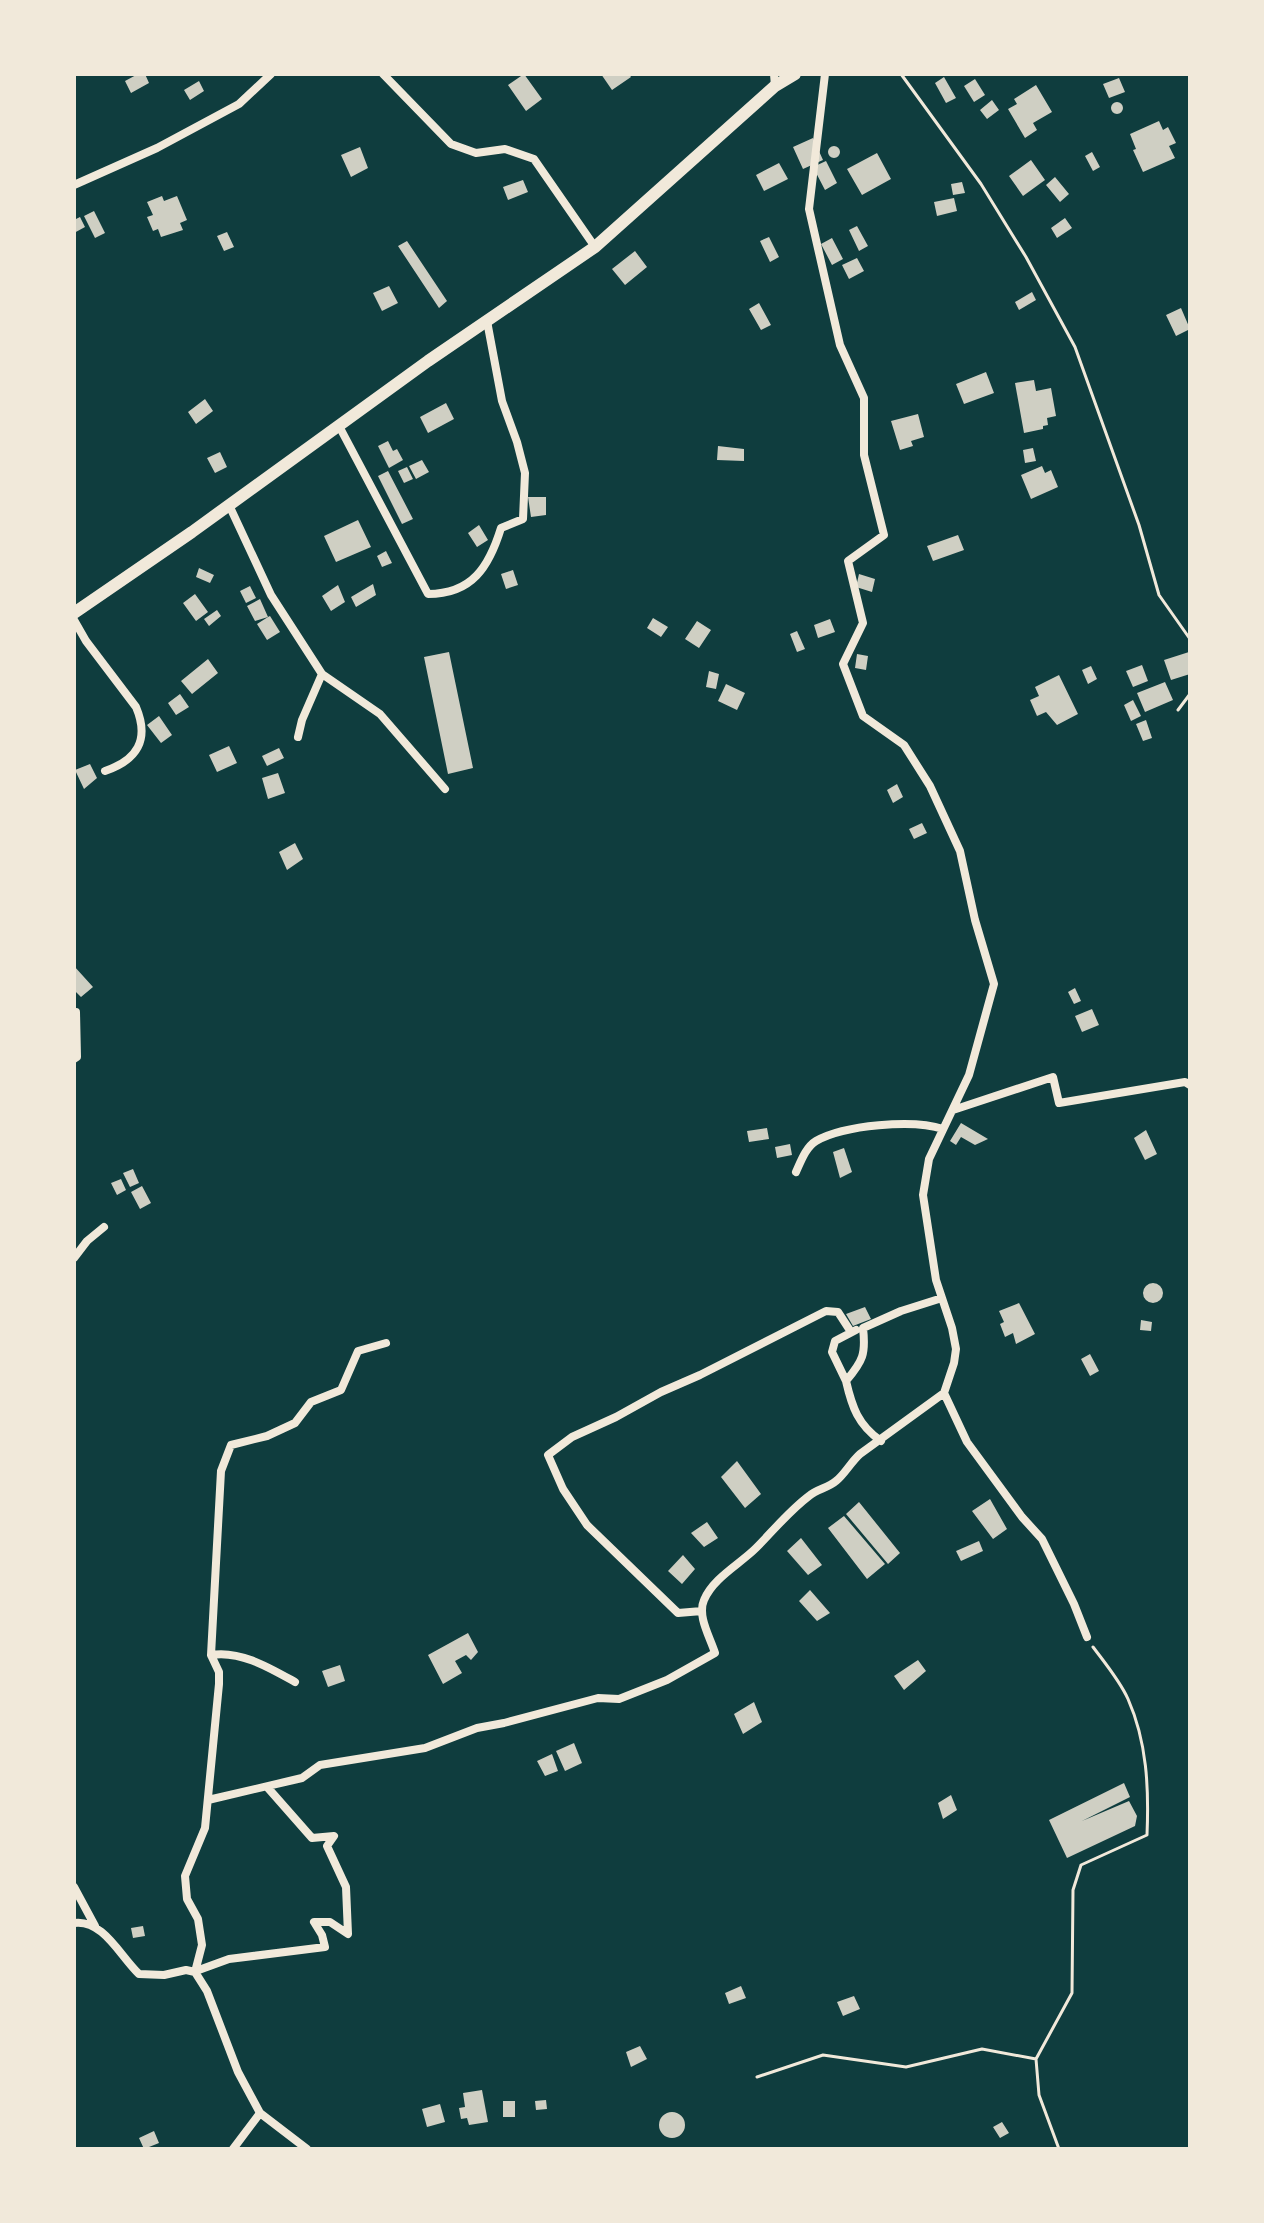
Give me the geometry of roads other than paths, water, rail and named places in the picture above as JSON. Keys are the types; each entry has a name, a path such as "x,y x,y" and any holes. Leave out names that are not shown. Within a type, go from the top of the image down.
{"main road":[{"path":"74,613 595,247 774,80 795,74"}],"street":[{"path":"74,185 157,148 239,104 271,74"},
{"path":"383,74 451,144 476,153 505,149 534,159 595,247"},
{"path":"208,1800 302,1778 320,1765 425,1748 489,1725 598,1698 619,1699 667,1680 715,1653 702,1617 703,1601 714,1585 757,1548 766,1535 776,1529 808,1496 837,1481 848,1464 944,1393 956,1349 936,1280 923,1195 929,1159 969,1075 994,984 975,920 960,851 930,786 904,745 863,716 843,664 863,623 848,561 884,535 864,455 864,398 840,345 809,209 825,74"},
{"path":"339,426 428,594 444,594 469,584 494,551 501,528 523,519 526,496 525,473 502,401 487,321"},
{"path":"229,505 271,595 322,674 380,714 445,789"},
{"path":"74,620 140,717 141,744 126,764 105,771"},
{"path":"298,737 322,674"},
{"path":"74,1059 77,1057 76,1012"},
{"path":"953,1110 1053,1077 1059,1103 1185,1082 1190,1085"},
{"path":"796,1172 813,1142 833,1134 891,1122 943,1129"},
{"path":"74,1258 87,1241 104,1227"},
{"path":"881,1441 860,1423 852,1406 846,1381 832,1352 835,1341 901,1311 942,1298"},
{"path":"702,1611 678,1613 587,1525 563,1489 548,1455 572,1437 826,1311 838,1312 851,1332"},
{"path":"846,1381 860,1364 865,1350 863,1328"},
{"path":"195,1972 202,1945 198,1919 187,1899 185,1876 202,1836 219,1684 219,1672 211,1655 221,1471 231,1445 267,1436 295,1423 311,1402 341,1390 358,1351 386,1343"},
{"path":"944,1393 967,1442 1042,1539 1087,1637"},
{"path":"211,1655 219,1653 245,1658 275,1669 295,1682"},
{"path":"195,1972 229,1959 325,1947 314,1922 330,1922 348,1934 346,1887 327,1846 334,1836 312,1838 268,1788"},
{"path":"74,1887 95,1926 139,1974 195,1972 207,1991 238,2072 260,2113 307,2149"},
{"path":"74,1923 78,1921 95,1926"},
{"path":"233,2149 260,2113"}]}
